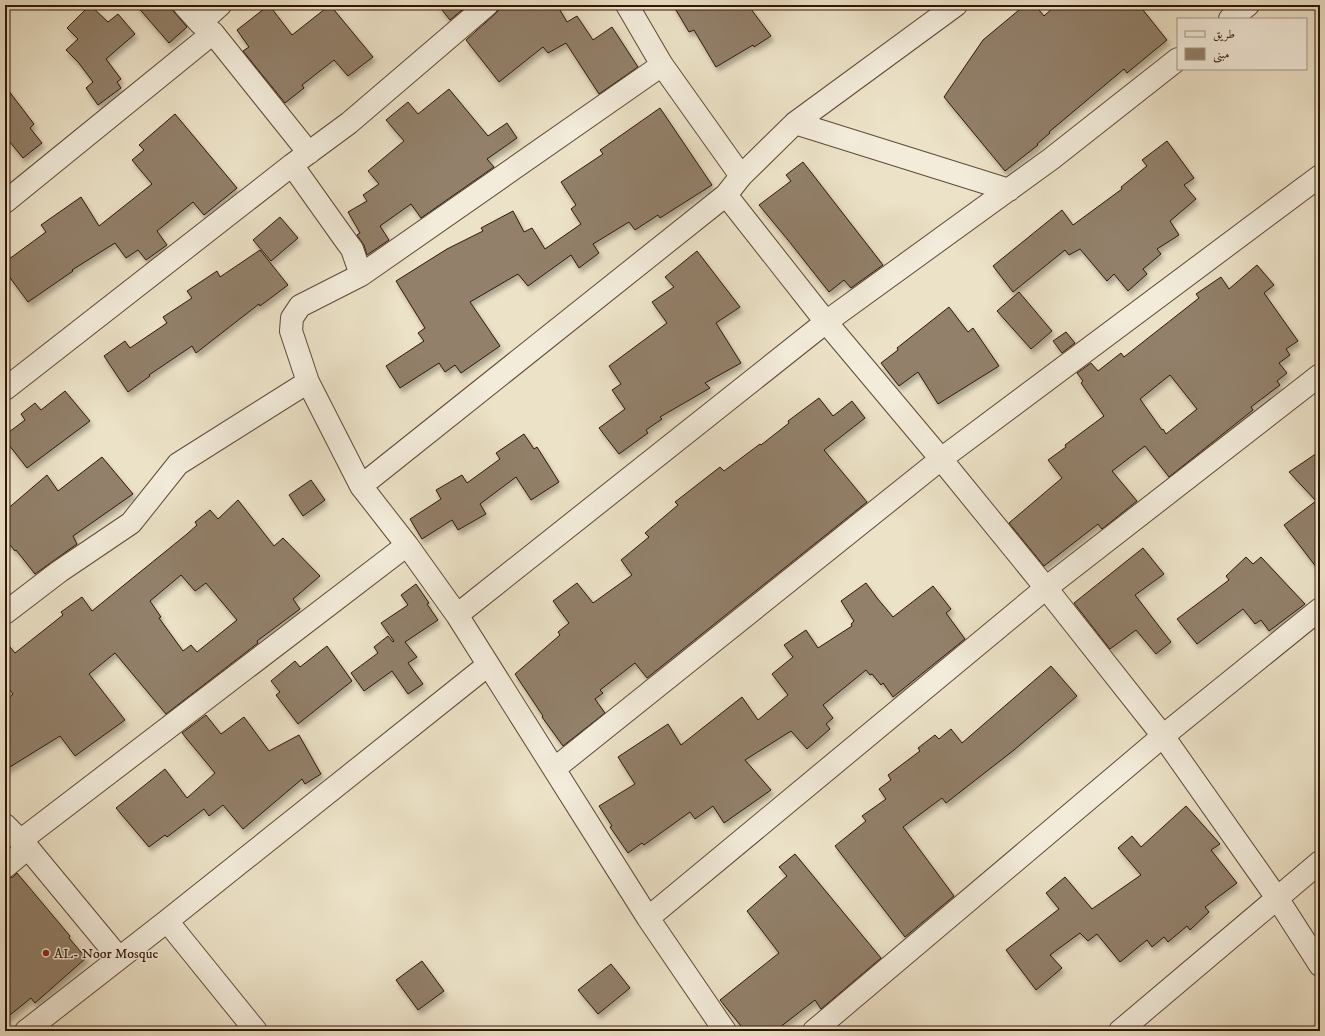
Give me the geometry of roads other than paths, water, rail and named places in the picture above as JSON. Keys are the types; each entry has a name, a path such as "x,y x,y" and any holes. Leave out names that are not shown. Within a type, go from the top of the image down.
{"street":[{"path":"184,5 206,28 300,159 352,249 361,275"},
{"path":"5,202 206,28 220,5"},
{"path":"5,390 349,122 487,5"},
{"path":"627,5 662,65 740,176"},
{"path":"361,486 726,195 740,176 795,123 956,5"},
{"path":"1231,18 1248,5"},
{"path":"457,615 826,322 1051,159 1177,61"},
{"path":"662,65 361,275 300,306 292,318 291,331 308,382 361,486 457,615 648,918 725,1031"},
{"path":"795,123 1009,190"},
{"path":"554,769 941,459 1320,176"},
{"path":"726,195 826,322 941,459 1046,588 1163,736 1277,898 1320,965"},
{"path":"648,918 1046,588 1320,375"},
{"path":"5,613 60,571 131,523 178,464 308,382"},
{"path":"5,867 24,844 406,545"},
{"path":"814,1031 1163,736 1320,609"},
{"path":"26,1031 167,921 488,665"},
{"path":"5,826 24,844 119,958"},
{"path":"1120,1031 1320,862"},
{"path":"167,921 256,1031"}],"place":[{"name":"AL- Noor Mosque","path":"46,953"}]}
